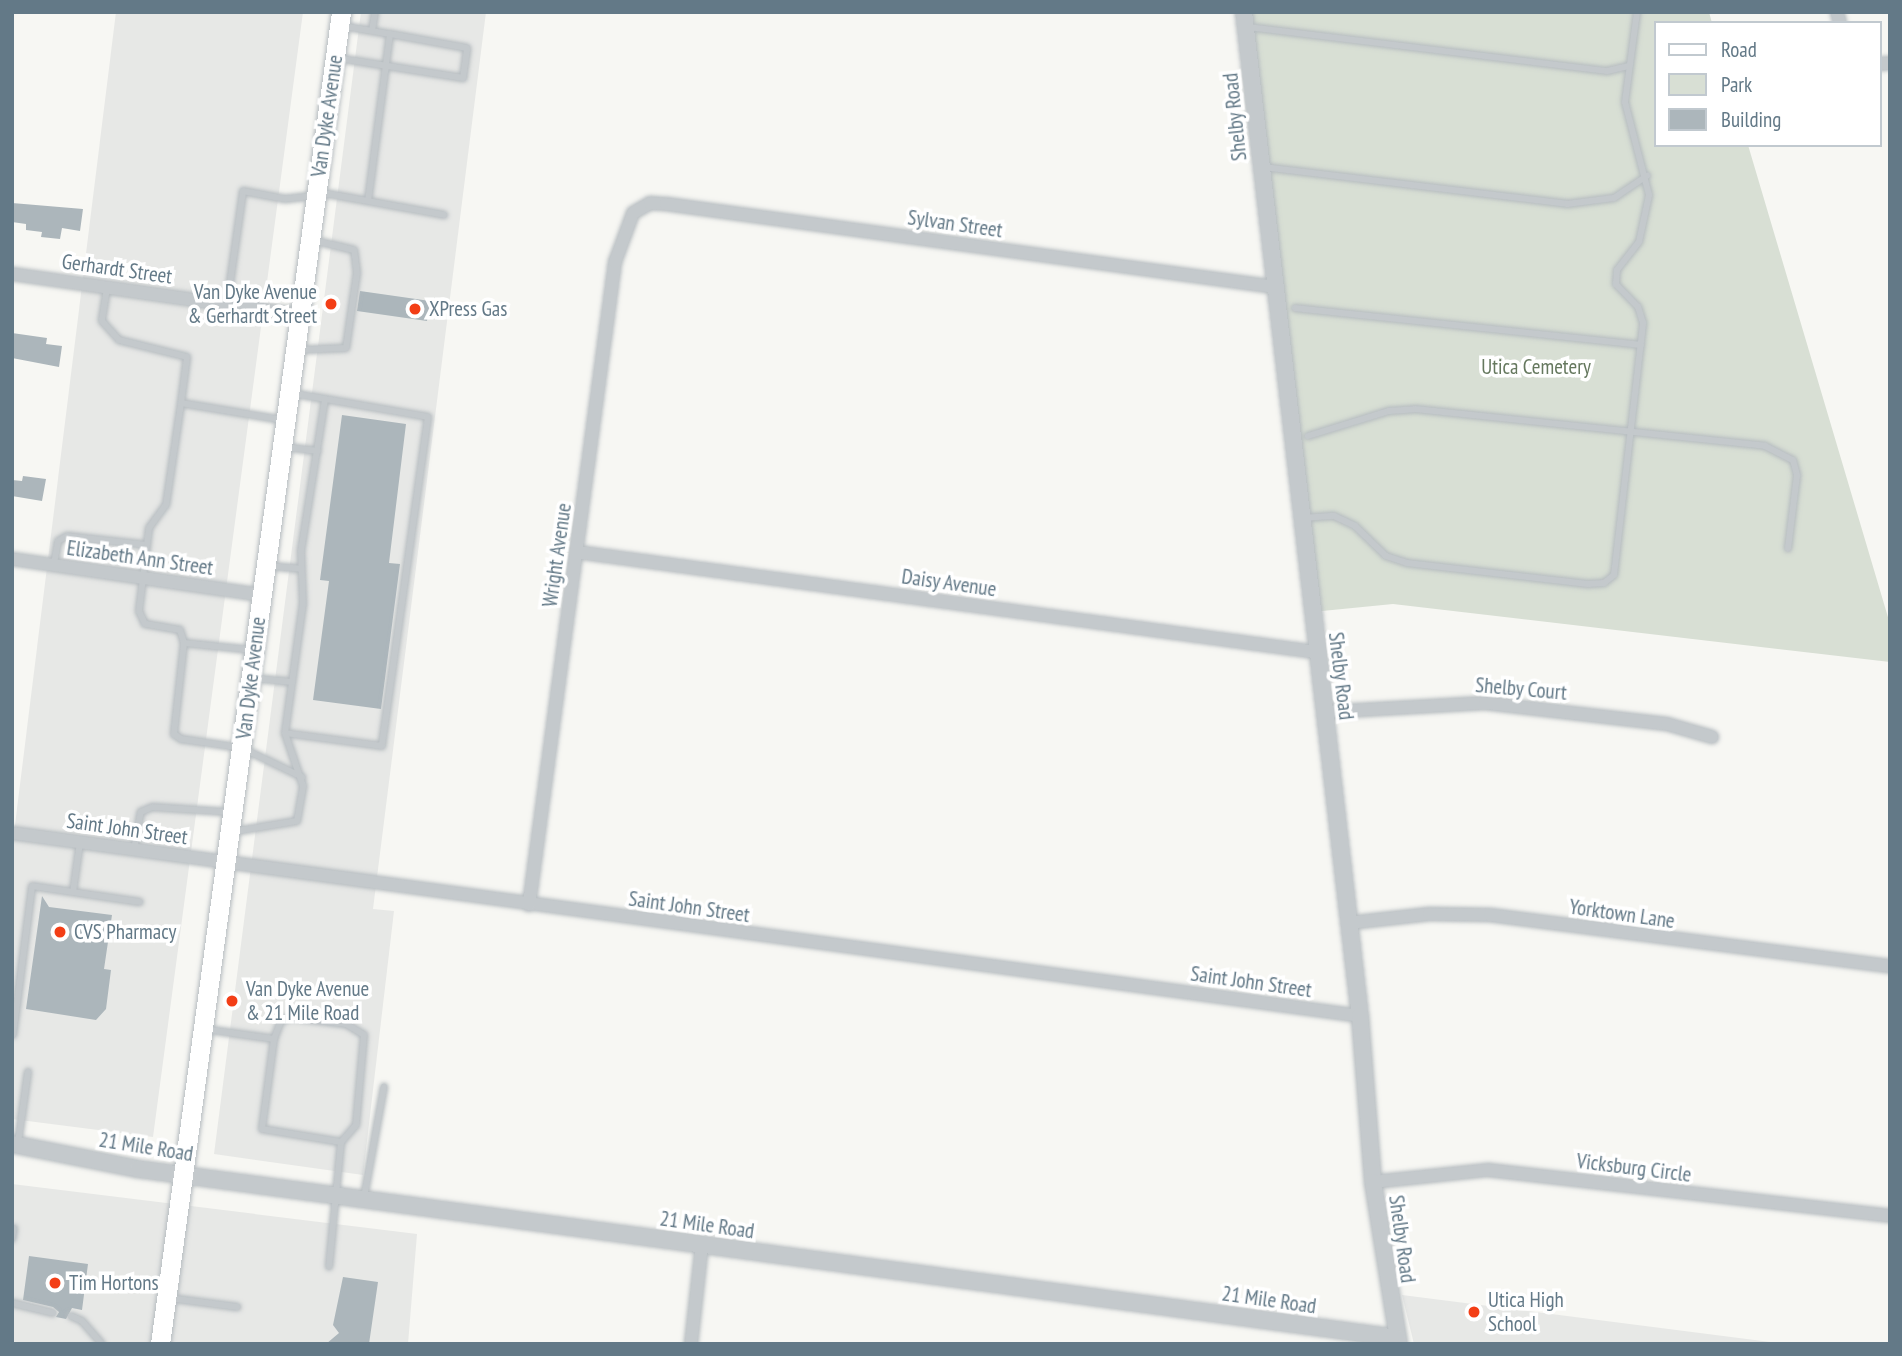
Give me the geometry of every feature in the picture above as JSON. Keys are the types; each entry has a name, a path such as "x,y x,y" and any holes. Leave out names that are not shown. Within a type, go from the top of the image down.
{"main road":[{"name":"Van Dyke Avenue","path":"160,1344 228,863 339,16"}],"street":[{"name":"Shelby Road","path":"1245,19 1360,1016 1373,1182 1398,1341"},
{"name":"Sylvan Street","path":"633,212 650,203 666,204 1275,287"},
{"name":"Wright Avenue","path":"529,905 615,262 633,212"},
{"name":"Gerhardt Street","path":"12,274 299,315"},
{"name":"Daisy Avenue","path":"577,552 1316,652"},
{"name":"Elizabeth Ann Street","path":"12,559 262,595"},
{"name":"Shelby Court","path":"1325,712 1485,703 1667,724 1712,737"},
{"name":"Saint John Street","path":"12,833 1360,1016"},
{"name":"Yorktown Lane","path":"1349,923 1429,914 1490,915 1890,966"},
{"name":"21 Mile Road","path":"15,1144 182,1175 1398,1341"},
{"name":"Vicksburg Circle","path":"1373,1182 1488,1170 1890,1216"},
{"path":"691,1344 702,1245"}],"lane":[{"path":"372,31 375,12"},
{"path":"1301,518 1334,516 1355,526 1387,556 1407,563 1604,583 1617,564 1619,511 1643,323 1637,307 1616,284 1618,270 1639,242 1647,217 1647,176 1625,102 1637,12"},
{"path":"335,57 463,78 467,48 372,31 339,16"},
{"path":"1245,19 1606,71 1629,66"},
{"path":"368,201 390,34"},
{"path":"1261,166 1567,204 1614,198 1647,176"},
{"path":"227,304 243,191 285,199 316,195 368,201 444,215"},
{"path":"295,349 338,351 348,343 357,254 310,239"},
{"path":"107,288 102,321 119,340 187,357 166,506 149,528 140,578 142,621 184,634 174,734 181,739 242,748 302,777"},
{"path":"1295,308 1641,345"},
{"path":"285,733 382,746 428,416 289,393"},
{"path":"134,850 141,812 152,807 233,822 297,821 302,777 285,733 303,604 302,569 325,399"},
{"path":"181,403 285,420"},
{"path":"1308,436 1389,411 1415,409 1630,431 1783,451 1794,460 1797,475 1788,548"},
{"path":"282,446 317,452"},
{"path":"54,565 58,541 67,536 146,545"},
{"path":"266,565 302,569"},
{"path":"184,643 255,650"},
{"path":"251,678 292,682"},
{"path":"74,892 80,842"},
{"path":"13,1035 32,887 140,902"},
{"path":"329,1266 341,1142 356,1125 364,1035 346,1024 291,1017 281,1021 274,1039 262,1129 341,1142"},
{"path":"204,1029 274,1039"},
{"path":"15,1144 27,1072"},
{"path":"364,1199 384,1087"},
{"path":"12,1239 14,1228"},
{"path":"167,1297 237,1307"},
{"path":"12,1303 53,1313"},
{"path":"71,1316 82,1321 102,1344"}],"shaded area":[{"path":"116,12 303,12 153,1137 12,1119 12,849"},
{"path":"361,12 486,12 373,909 394,911 363,1175 214,1154"},
{"path":"12,1184 417,1234 408,1344 12,1344"},
{"name":"Utica High School","path":"1402,1295 1785,1344 1414,1344"}],"green space":[{"name":"Utica Cemetery","path":"1244,12 1709,12 1711,21 1654,21 1654,147 1749,147 1890,624 1890,662 1393,604 1312,612"}],"building":[{"path":"12,203 83,209 80,231 62,228 60,239 41,237 42,232 26,230 26,224 12,222"},
{"path":"360,291 430,301 427,321 357,311"},
{"path":"12,333 47,338 46,344 62,346 59,367 12,358"},
{"path":"342,415 406,424 389,563 400,564 381,709 313,700 329,581 320,580"},
{"path":"23,476 46,479 42,501 12,496 12,480 22,481"},
{"name":"CVS Pharmacy","path":"42,896 49,907 112,915 104,969 111,970 106,1009 96,1020 26,1009"},
{"name":"Tim Hortons","path":"29,1256 88,1264 82,1310 72,1308 66,1319 56,1317 59,1312 53,1307 23,1300"},
{"path":"343,1277 378,1282 369,1344 326,1344 339,1333 333,1325"}],"place":[{"name":"Van Dyke Avenue & Gerhardt Street","path":"331,304"},
{"name":"XPress Gas","path":"415,309"},
{"name":"CVS Pharmacy","path":"60,932"},
{"name":"Van Dyke Avenue & 21 Mile Road","path":"232,1001"},
{"name":"Tim Hortons","path":"55,1283"},
{"name":"Utica High School","path":"1474,1312"}]}
